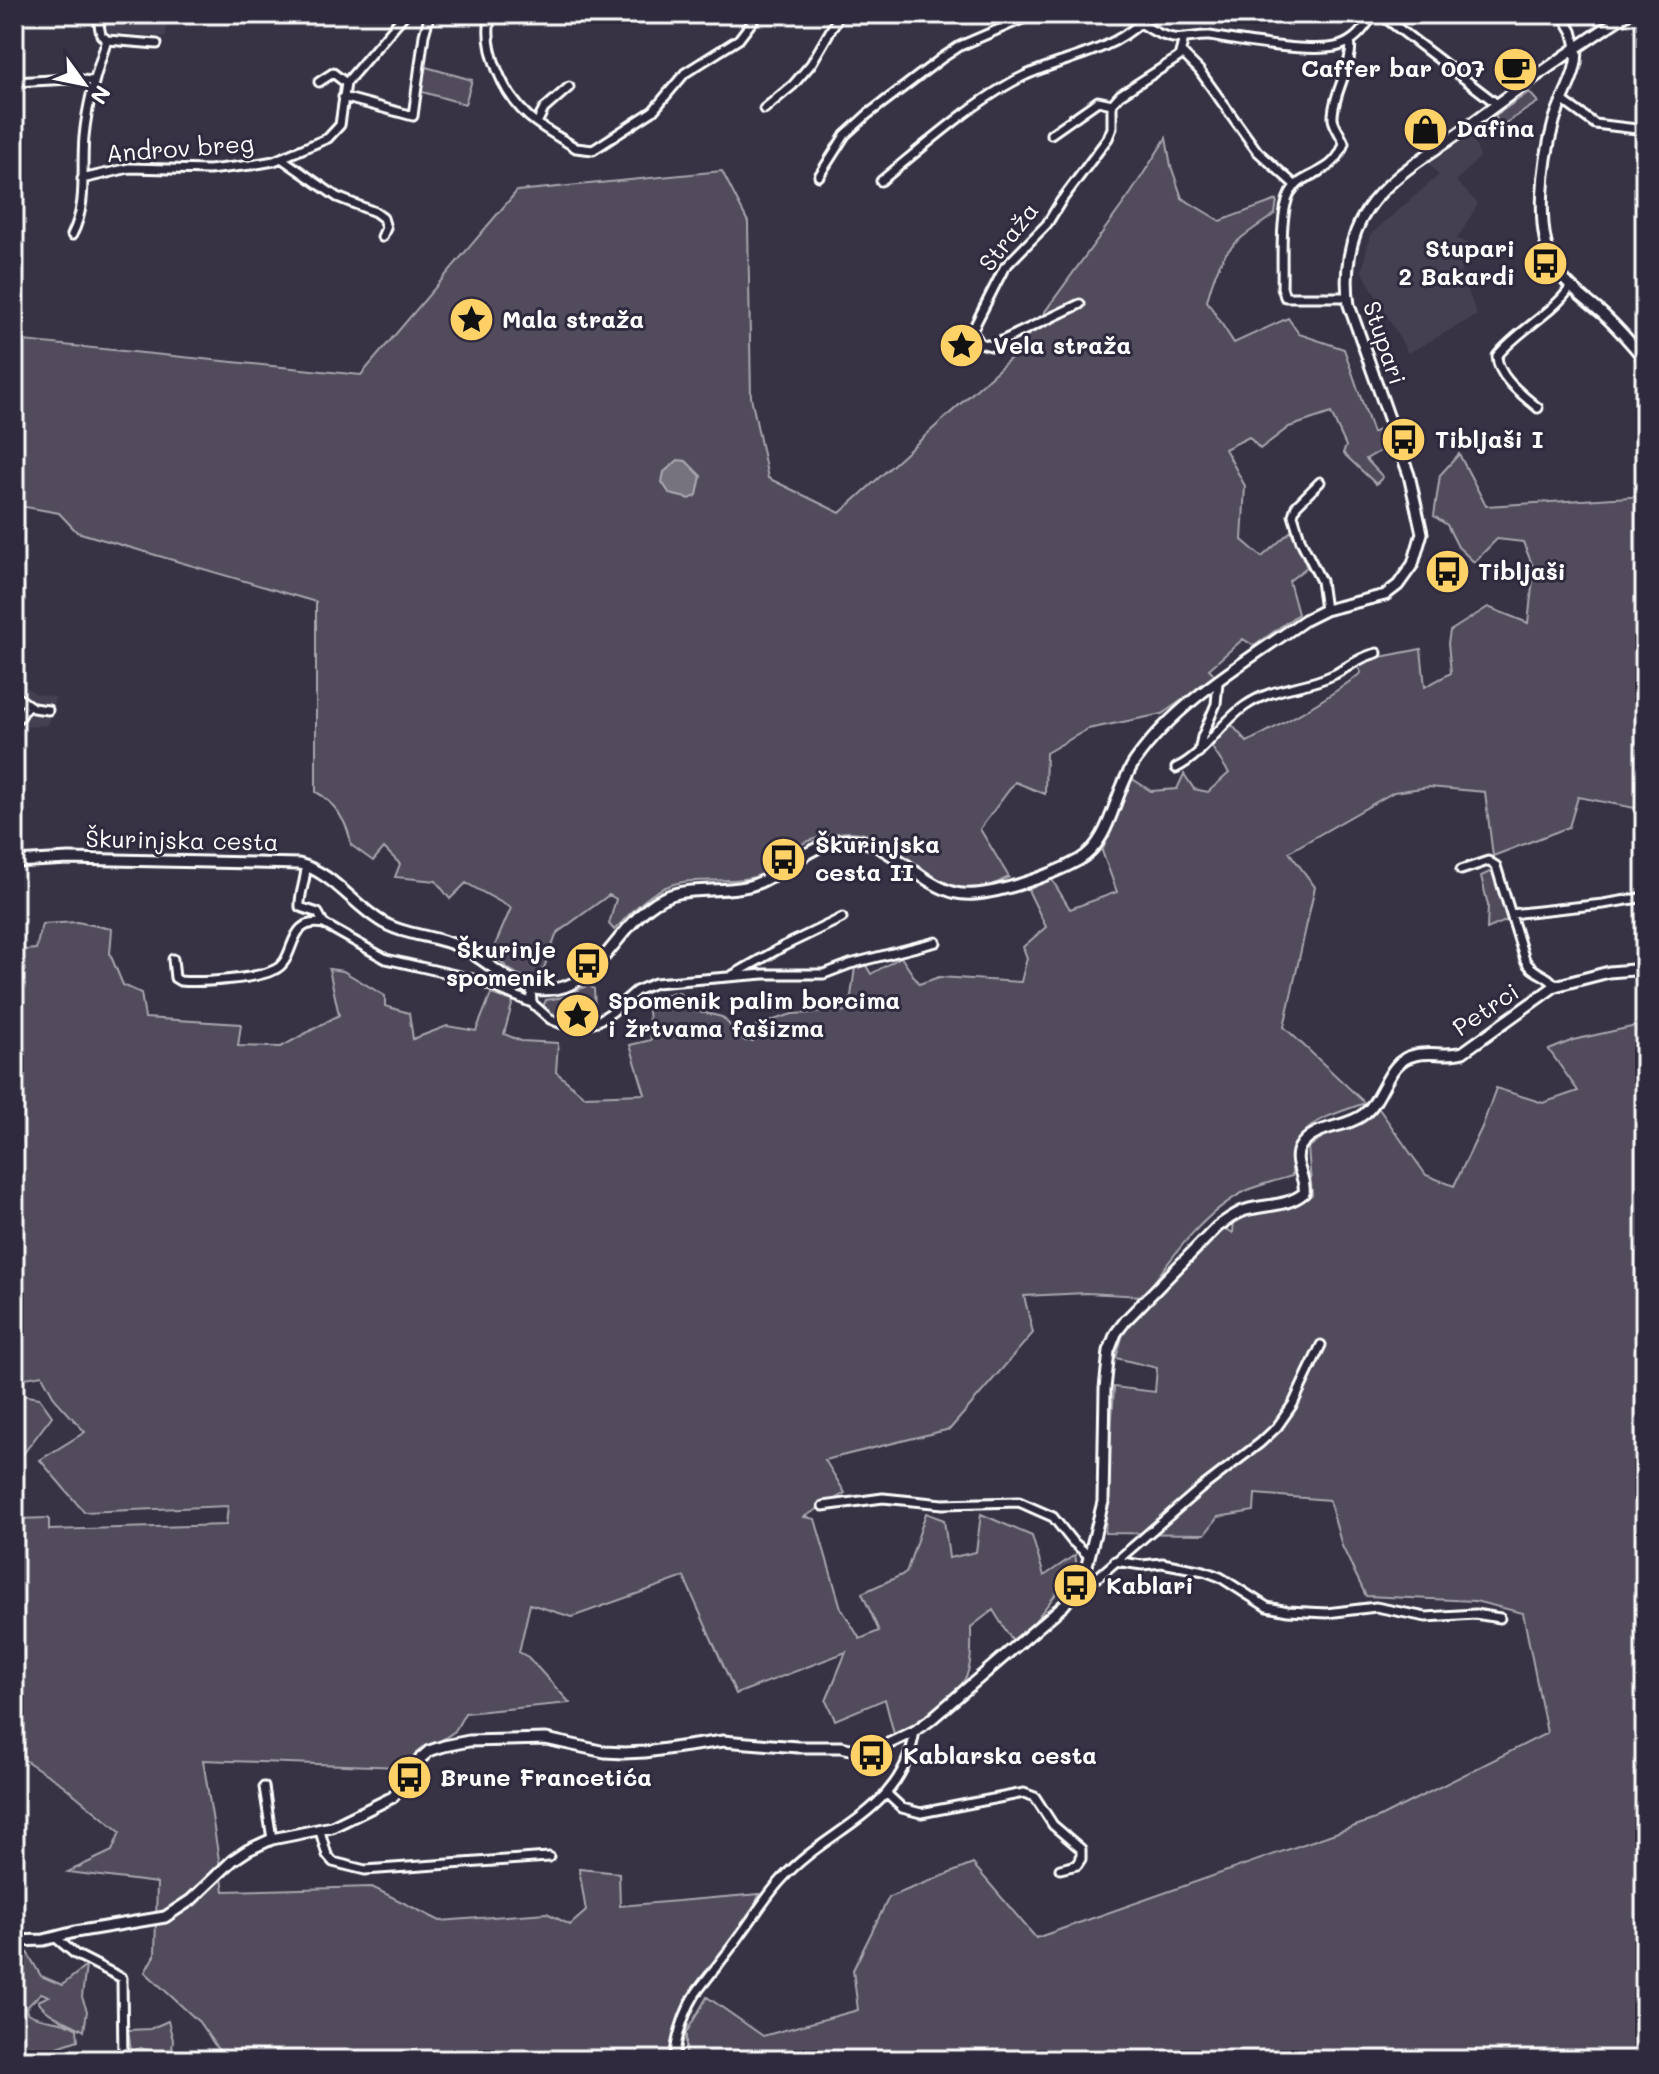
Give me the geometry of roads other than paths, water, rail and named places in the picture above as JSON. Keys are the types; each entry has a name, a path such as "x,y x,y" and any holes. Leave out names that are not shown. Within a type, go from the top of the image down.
{"street":[{"path":"97,14 101,35 107,40 157,44"},
{"name":"Androv breg","path":"82,179 129,168 209,170 251,165 281,158 328,138 337,131 346,83 405,14"},
{"path":"343,97 413,116 424,35 430,14"},
{"path":"491,14 487,35 492,59 518,105 537,123 576,148 593,150 653,111 685,73 739,39 758,14"},
{"path":"764,109 793,85 811,64 840,14"},
{"path":"819,176 845,135 942,58 971,41 1034,14"},
{"path":"1130,14 1161,34 1319,48 1335,47 1350,41 1377,14 1497,104"},
{"path":"1562,14 1572,31 1577,61 1554,123 1543,206 1545,243 1555,268 1571,287 1621,331 1645,360"},
{"name":"Stupari","path":"531,988 558,988 581,978 596,967 645,909 667,895 689,889 749,886 770,878 831,842 848,839 876,845 936,885 954,893 988,893 1071,864 1088,854 1100,841 1122,783 1137,759 1189,704 1305,620 1325,610 1385,595 1398,585 1413,564 1422,533 1421,521 1347,297 1349,252 1360,223 1375,199 1404,173 1576,46 1627,14"},
{"path":"881,181 995,93 1025,76 1117,40 1140,23"},
{"path":"1051,134 1098,101 1112,104 1120,95 1179,57 1184,38"},
{"path":"72,235 80,220 83,201 84,133 94,81 107,40"},
{"path":"1347,297 1285,297 1282,287 1285,209 1289,194 1296,186 1330,166 1340,155 1344,143 1333,121 1340,81 1351,54 1350,41"},
{"path":"1181,52 1199,70 1257,151 1296,186"},
{"path":"319,82 333,73 346,83"},
{"path":"14,82 94,81"},
{"path":"537,123 544,109 569,87"},
{"path":"1562,100 1595,124 1645,130"},
{"name":"Straža","path":"1080,304 991,346 980,343 972,331 1004,268 1047,224 1108,138 1112,128 1112,104"},
{"name":"Androv breg","path":"281,158 337,197 383,218 386,228 382,237"},
{"path":"1538,408 1506,378 1497,364 1497,356 1515,336 1546,316 1571,287"},
{"path":"1320,482 1296,506 1293,515 1301,541 1321,581 1325,610"},
{"path":"1176,768 1199,753 1228,721 1259,698 1279,689 1334,674 1357,658 1377,653"},
{"path":"1199,753 1202,737 1216,704 1218,682"},
{"path":"14,695 27,705 48,710"},
{"path":"14,721 27,705"},
{"name":"Škurinjska cesta","path":"14,862 69,859 290,862 324,876 379,920 394,928 457,945 510,981 531,988"},
{"path":"1461,870 1478,863 1493,862 1500,873 1520,947 1529,968 1552,981 1555,986"},
{"path":"306,866 305,887 299,897 300,907 318,913 324,924"},
{"path":"1511,914 1645,897"},
{"path":"731,976 842,918"},
{"path":"173,959 175,978 180,981 233,979 271,971 278,967 302,927 311,923 324,924 386,959 477,980 532,1003 550,1019 572,1025 589,1024 612,1012 647,985 731,976 824,974 850,964 936,942"},
{"name":"Petrci","path":"1088,1555 1103,1502 1105,1389 1109,1351 1116,1333 1217,1227 1247,1209 1294,1201 1304,1193 1306,1184 1297,1160 1298,1150 1306,1139 1323,1129 1363,1116 1374,1105 1392,1071 1402,1062 1414,1055 1448,1056 1463,1052 1555,986 1609,972 1645,969"},
{"path":"531,988 532,1003"},
{"path":"1083,1581 1098,1577 1277,1427 1293,1404 1321,1345"},
{"path":"14,1941 56,1938 75,1932 148,1921 173,1913 233,1860 272,1839 320,1831 343,1823 393,1797 414,1765 429,1751 457,1742 546,1739 624,1753 739,1741 798,1747 841,1747 862,1753 879,1749 915,1731 1064,1605 1083,1581 1088,1555 1053,1517 1019,1502 943,1504 883,1498 823,1506"},
{"path":"1115,1561 1173,1564 1204,1571 1220,1577 1267,1607 1288,1611 1327,1613 1376,1607 1426,1617 1475,1614 1500,1618"},
{"path":"676,2058 686,2009 774,1888 800,1861 862,1818 887,1794 910,1750 915,1731"},
{"path":"264,1787 272,1839"},
{"path":"887,1794 902,1808 921,1813 1024,1793 1035,1797 1053,1825 1081,1849 1081,1859 1077,1865 1060,1869"},
{"path":"320,1831 327,1855 333,1862 365,1870 549,1857"},
{"path":"56,1938 75,1954 122,1978 123,2060"}],"place":[{"name":"Caffer bar 007","path":"1516,69"},
{"name":"Dafina","path":"1425,129"},
{"name":"Stupari 2 Bakardi","path":"1546,263"},
{"name":"Mala straža","path":"471,320"},
{"name":"Vela straža","path":"962,346"},
{"name":"Tibljaši I","path":"1404,440"},
{"name":"Tibljaši","path":"1447,572"},
{"name":"Škurinjska cesta II","path":"784,859"},
{"name":"Škurinje spomenik","path":"587,964"},
{"name":"Spomenik palim borcima i žrtvama fašizma","path":"577,1015"},
{"name":"Kablari","path":"1075,1586"},
{"name":"Kablarska cesta","path":"872,1756"},
{"name":"Brune Francetića","path":"409,1778"}]}
